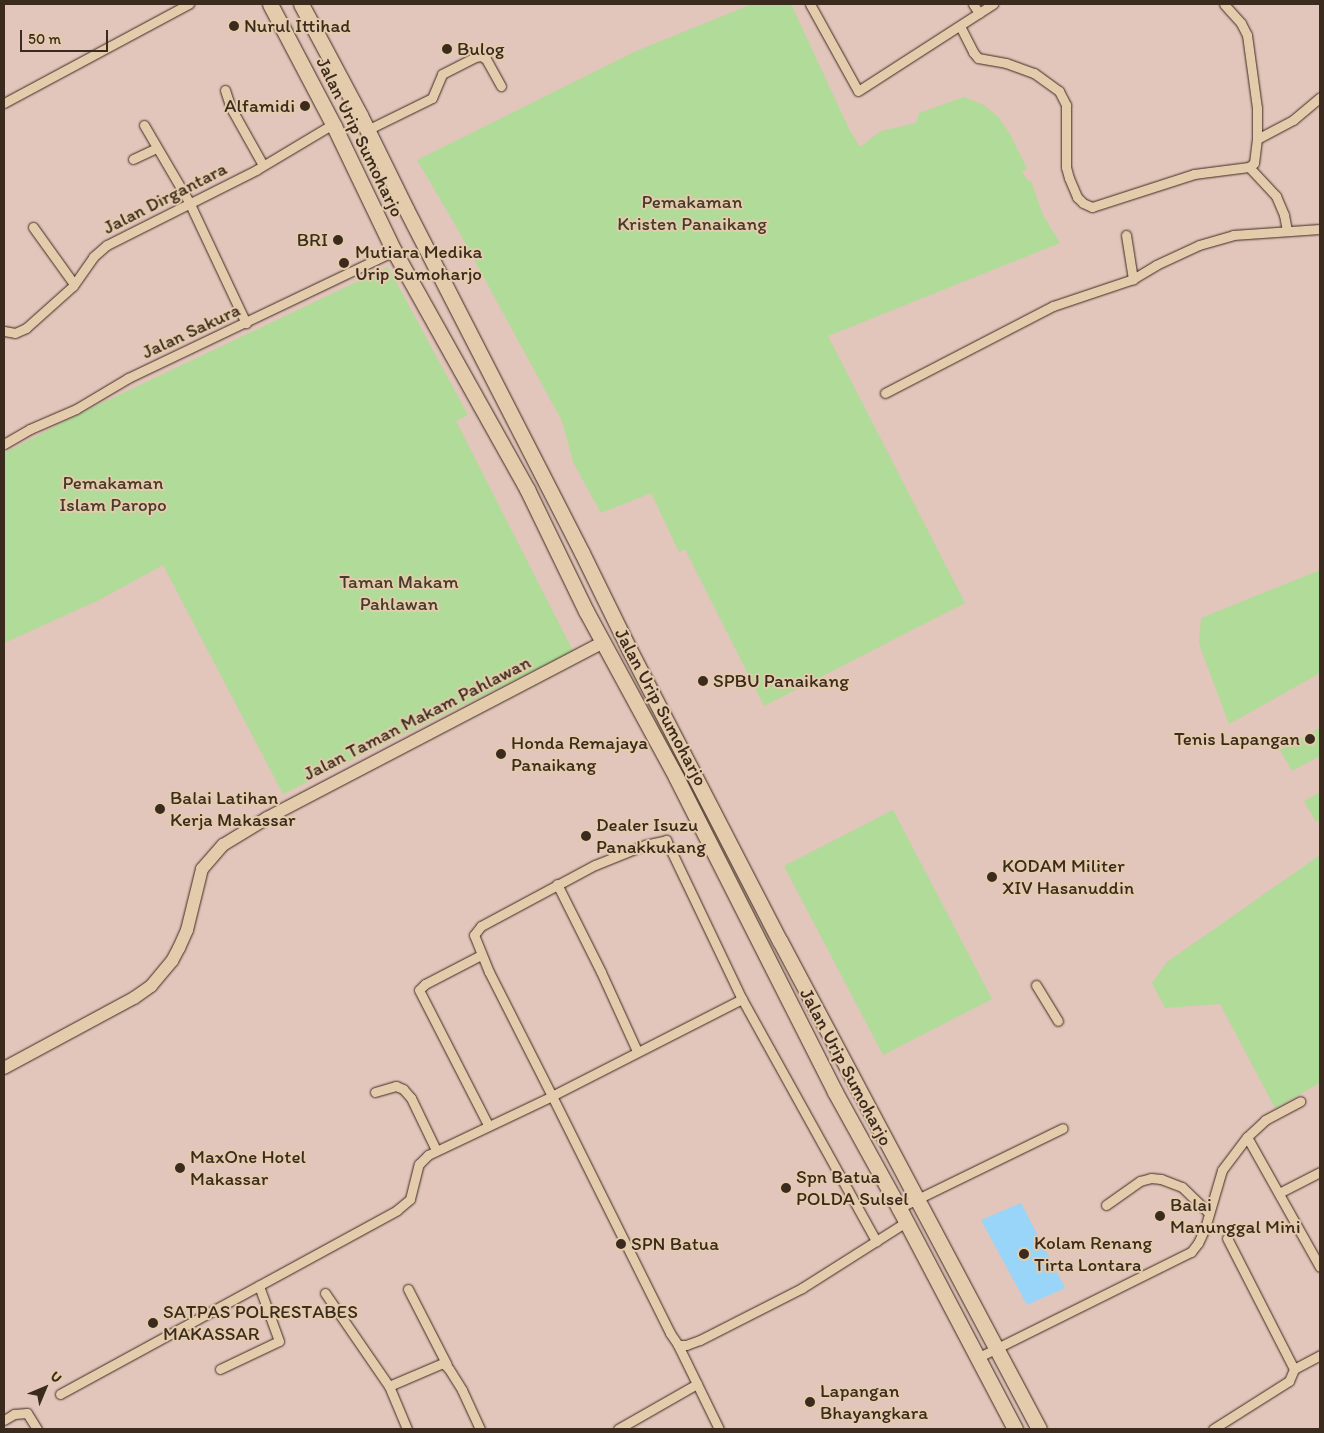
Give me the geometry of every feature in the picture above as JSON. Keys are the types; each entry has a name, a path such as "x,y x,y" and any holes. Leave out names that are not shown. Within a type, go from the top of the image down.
{"highway":[{"name":"Jalan Urip Sumoharjo","path":"270,4 333,124 394,251 527,489 586,611 685,794 835,1092 899,1208 1015,1429"},
{"name":"Jalan Urip Sumoharjo","path":"301,4 368,130 617,626 780,941 802,978 1040,1429"},
{"path":"783,989 802,978"}],"main road":[{"name":"Jalan Taman Makam Pahlawan","path":"4,1068 134,998 151,986 172,961 187,930 202,869 224,845 267,818 604,642"}],"street":[{"path":"4,103 189,4"},
{"path":"810,4 858,90 993,4"},
{"path":"973,4 979,13"},
{"path":"960,26 978,58 1006,63 1034,73 1059,91 1066,111 1066,167 1077,197 1087,206 1097,206 1194,174 1249,167 1255,161 1257,139 1256,93 1247,35 1241,23 1224,4"},
{"path":"368,130 432,98 442,74 475,57 481,56 486,59 501,86"},
{"path":"225,90 231,108 263,166"},
{"path":"1257,139 1292,120 1320,97"},
{"name":"Jalan Dirgantara","path":"4,331 15,333 26,328 74,284 93,257 107,245 188,202 263,166 333,124"},
{"path":"144,125 188,202 246,323"},
{"path":"133,159 157,148"},
{"path":"1249,167 1276,196 1284,215 1287,231"},
{"path":"33,227 74,284"},
{"path":"885,392 1053,306 1133,279 1156,265 1214,240 1250,232 1320,229"},
{"path":"1126,235 1133,279"},
{"name":"Jalan Sakura","path":"4,444 30,429 76,409 128,378 394,251"},
{"path":"676,777 692,768"},
{"path":"685,794 701,786"},
{"path":"720,1429 481,955 474,935 477,930 557,884 620,855 657,841 666,840 742,999 876,1241"},
{"path":"557,884 601,972 637,1051"},
{"path":"481,955 425,984 419,990 488,1125"},
{"path":"1036,985 1058,1021"},
{"path":"60,1394 405,1204 414,1192 419,1164 436,1150 552,1096 742,999"},
{"path":"375,1092 396,1086 403,1089 410,1098 436,1150"},
{"path":"977,1358 1191,1252 1198,1244 1222,1170 1247,1137 1265,1120 1300,1101"},
{"path":"899,1208 1063,1128"},
{"path":"1247,1137 1320,1268"},
{"path":"1279,1193 1320,1172"},
{"path":"1106,1205 1140,1182 1151,1178 1160,1179 1182,1187 1208,1212"},
{"path":"678,1345 686,1345 700,1340 802,1288 906,1222"},
{"path":"1228,1238 1294,1369"},
{"path":"220,1370 280,1341 259,1286"},
{"path":"408,1289 443,1364 480,1429"},
{"path":"325,1293 389,1386 407,1429"},
{"path":"1213,1429 1289,1381 1294,1369 1320,1356"},
{"path":"389,1386 443,1364"},
{"path":"618,1429 697,1384"},
{"path":"6,1419 27,1413 37,1429"}],"green space":[{"name":"Pemakaman Kristen Panaikang","path":"752,4 791,4 849,129 860,147 881,131 916,123 919,113 964,97 984,105 999,118 1010,134 1027,168 1022,172 1027,180 1031,181 1043,215 1060,243 828,336 965,603 764,706 685,549 679,552 651,493 601,513 573,462 562,421 453,221 417,160 634,52"},
{"path":"388,267 468,415 456,421 573,651 283,794 163,565 99,600 4,643 4,453 87,410"},
{"path":"1320,570 1320,673 1229,724 1199,644 1201,618"},
{"name":"Tenis Lapangan","path":"1320,728 1320,756 1292,771 1280,750"},
{"name":"Tenis Lapangan","path":"1320,792 1320,820 1316,822 1304,801"},
{"path":"893,810 992,999 883,1055 784,866"},
{"path":"1320,855 1320,1083 1275,1108 1220,1004 1165,1008 1152,983 1167,962"}],"water":[{"name":"Kolam Renang Tirta Lontara","path":"1021,1203 1065,1288 1027,1305 981,1220"}],"place":[{"name":"Nurul Ittihad","path":"234,26"},
{"name":"Bulog","path":"447,49"},
{"name":"Alfamidi","path":"305,106"},
{"name":"BRI","path":"338,240"},
{"name":"Mutiara Medika Urip Sumoharjo","path":"344,263"},
{"name":"SPBU Panaikang","path":"703,681"},
{"name":"Tenis Lapangan","path":"1310,739"},
{"name":"Honda Remajaya Panaikang","path":"501,754"},
{"name":"Balai Latihan Kerja Makassar","path":"160,809"},
{"name":"Dealer Isuzu Panakkukang","path":"586,836"},
{"name":"KODAM Militer XIV Hasanuddin","path":"992,877"},
{"name":"MaxOne Hotel Makassar","path":"180,1168"},
{"name":"Spn Batua POLDA Sulsel","path":"786,1188"},
{"name":"Balai Manunggal Mini","path":"1160,1216"},
{"name":"SPN Batua","path":"621,1244"},
{"name":"Kolam Renang Tirta Lontara","path":"1024,1254"},
{"name":"SATPAS POLRESTABES MAKASSAR","path":"153,1323"},
{"name":"Lapangan Bhayangkara","path":"810,1402"}],"park label":[{"name":"Pemakaman Islam Paropo","path":"113,494"},
{"name":"Taman Makam Pahlawan","path":"399,593"}]}
